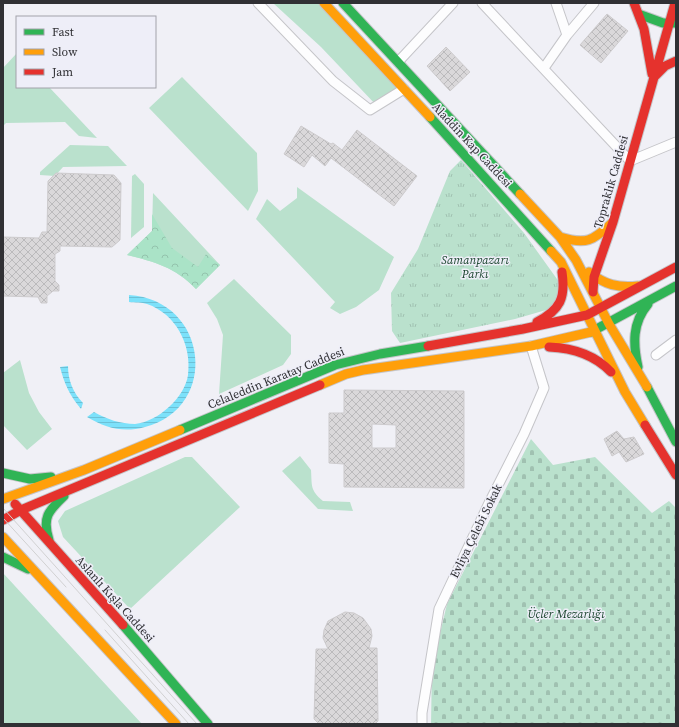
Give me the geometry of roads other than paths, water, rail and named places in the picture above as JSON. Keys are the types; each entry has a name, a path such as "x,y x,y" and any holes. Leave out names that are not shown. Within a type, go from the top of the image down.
{"main road":[{"name":"Aladdin Kap Caddesi","path":"324,3 496,188 561,262 588,315"},
{"name":"Aladdin Kap Caddesi","path":"343,3 560,237 576,260 602,308"},
{"name":"Topraklık Caddesi","path":"634,3 641,15 649,47 653,79"},
{"name":"Topraklık Caddesi","path":"593,292 594,277 614,222 653,79 664,44 673,23 675,3"},
{"path":"641,15 652,20 673,23 676,34"},
{"path":"653,79 665,66 676,62"},
{"path":"560,237 578,243 590,240 602,233 614,222"},
{"path":"576,260 594,277 615,288 646,285"},
{"path":"523,329 548,317 557,308 565,287 561,262"},
{"path":"675,439 641,376 609,324 602,308 646,285 676,267"},
{"path":"609,324 676,286"},
{"path":"641,376 637,359 634,332 644,308 653,299"},
{"name":"Celaleddin Karatay Caddesi","path":"5,496 84,470 348,361 523,329 588,315 602,308"},
{"path":"588,315 625,392"},
{"name":"Celaleddin Karatay Caddesi","path":"3,520 21,510 69,492 346,374 363,370 531,346 595,331 609,324"},
{"path":"531,346 570,348 593,356 603,362 625,392 676,475"},
{"path":"3,473 30,479 44,478 84,470"},
{"path":"50,544 44,529 44,519 50,509 69,492"},
{"name":"Aslanlı Kışla Caddesi","path":"5,496 21,510 208,724"},
{"path":"3,537 176,724"},
{"path":"3,557 40,576"}],"street":[{"path":"258,3 333,81 370,110 404,89"},
{"path":"398,62 453,3"},
{"path":"482,3 630,161 676,142"},
{"path":"556,3 567,35"},
{"path":"544,68 567,35 594,3"},
{"path":"656,355 676,340"},
{"name":"Evliya Çelebi Sokak","path":"422,724 422,713 439,609 489,503 524,434 544,388 531,346"}],"water":[{"path":"129,295 156,301 176,315 189,334 195,356 194,378 185,399 169,416 145,427 129,430 108,427 87,417 94,412 114,421 135,424 153,419 169,407 182,392 188,375 189,364 184,342 174,323 166,315 145,303 129,302"},
{"path":"68,366 72,386 76,395 83,403 81,409 66,384 60,367"}],"tram line":[{"path":"3,508 197,724"},
{"path":"3,518 66,587"},
{"path":"105,630 189,724"}],"park label":[{"name":"Samanpazarı Parkı","path":"475,267"},
{"name":"Üçler Mezarlığı","path":"566,614"}]}
